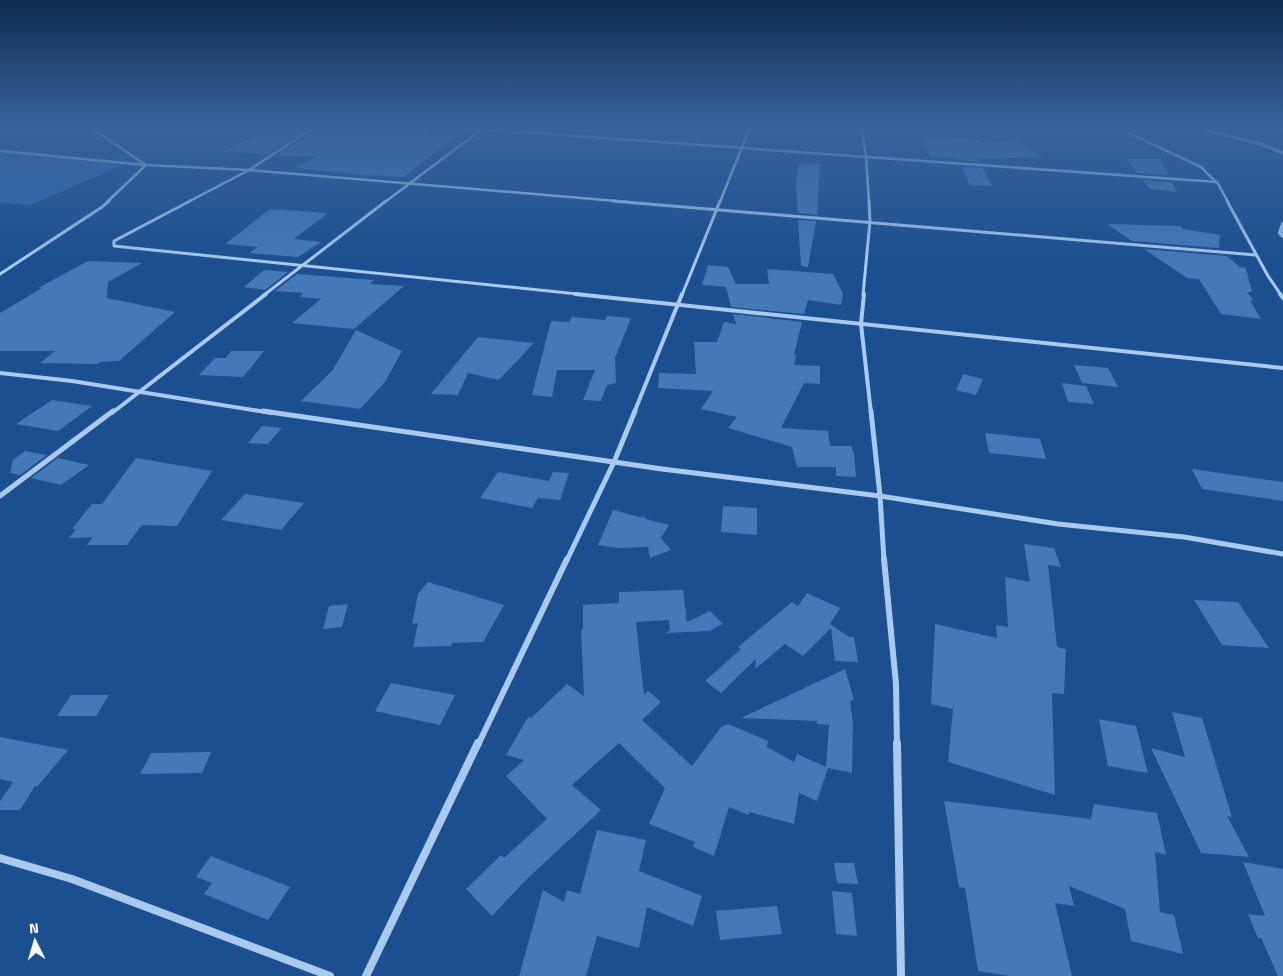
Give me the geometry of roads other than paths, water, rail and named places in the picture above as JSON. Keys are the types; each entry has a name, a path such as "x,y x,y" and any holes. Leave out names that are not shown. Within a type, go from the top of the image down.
{"street":[{"path":"0,274 102,207 138,173"},
{"path":"243,173 126,234 114,241 114,246 1283,368"},
{"path":"280,173 718,208 1256,255"},
{"path":"0,496 138,393 423,173"},
{"path":"366,976 614,462 731,173"},
{"path":"867,173 870,221 860,324 880,496 896,684 901,976"},
{"path":"1089,173 1217,182"},
{"path":"1207,173 1217,182 1256,255 1283,298"},
{"path":"0,373 72,380 138,393 614,462 880,496 1058,524 1184,537 1283,554"},
{"path":"0,858 72,880 330,976"}],"waterway":[{"path":"1283,224 1280,233 1283,236"}]}
